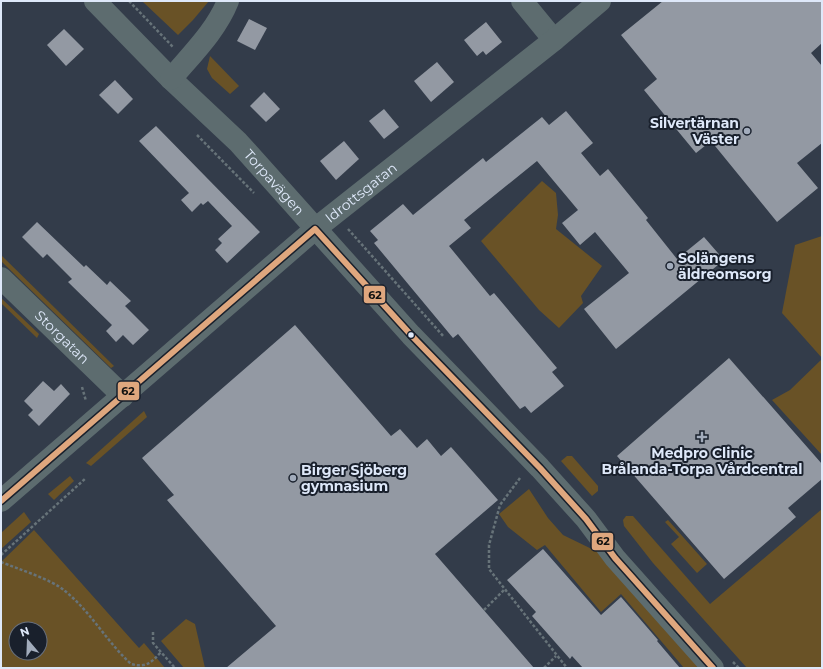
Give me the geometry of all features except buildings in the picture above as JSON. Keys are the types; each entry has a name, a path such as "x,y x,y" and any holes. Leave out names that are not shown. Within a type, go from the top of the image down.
{"street":[{"name":"Torpavägen","path":"95,1 172,79 238,142 411,335 539,466 578,510 615,558 713,668"},
{"path":"172,79 210,33 228,1"},
{"path":"522,1 554,40"},
{"name":"Idrottsgatan","path":"1,501 315,229 554,40 600,1"},
{"name":"Storgatan","path":"1,278 123,396"}],"path":[{"path":"129,1 177,51"},
{"path":"82,387 86,408"},
{"path":"539,466 500,504 489,545 489,569 556,656 567,668"},
{"path":"1,555 86,478"},
{"path":"1,562 65,590 131,664 139,666 146,665 161,652"},
{"path":"484,610 505,589"},
{"path":"153,632 153,643 175,668"},
{"path":"544,668 556,656"}],"shaded area":[{"path":"142,1 209,1 178,35"},
{"path":"210,56 239,86 230,94 212,78 207,69"},
{"path":"542,181 556,193 558,215 556,229 602,266 581,296 583,303 559,328 539,310 481,241"},
{"path":"822,236 822,358 782,313 795,245"},
{"path":"1,255 114,366 111,368 1,261"},
{"path":"1,298 39,334 37,338 1,303"},
{"path":"822,359 822,455 772,400 790,390"},
{"path":"144,411 147,417 91,466 86,463"},
{"path":"567,456 572,456 598,486 598,491 592,496 561,461"},
{"path":"70,476 74,481 54,500 48,494"},
{"path":"529,489 548,518 563,535 598,552 704,668 684,668 621,594 601,612 545,545 537,550 508,527 499,514"},
{"path":"822,509 822,668 747,668 653,563 624,526 623,520 626,516 633,516 710,604"},
{"path":"24,512 31,522 1,549 1,533"},
{"path":"668,520 707,564 697,573 671,544 679,537 665,522"},
{"path":"34,530 139,648 144,643 165,668 1,668 1,562"},
{"path":"186,619 195,624 205,668 184,668 161,641"}],"transit line":[{"name":"62","path":"1,501 315,229 411,335 540,468 586,519 615,558 713,668"}],"place":[{"name":"Silvertärnan Väster","path":"747,131"},
{"name":"Solängens äldreomsorg","path":"670,266"},
{"name":"Medpro Clinic Brålanda-Torpa Vårdcentral","path":"702,437"},
{"name":"Birger Sjöberg gymnasium","path":"293,478"}]}
